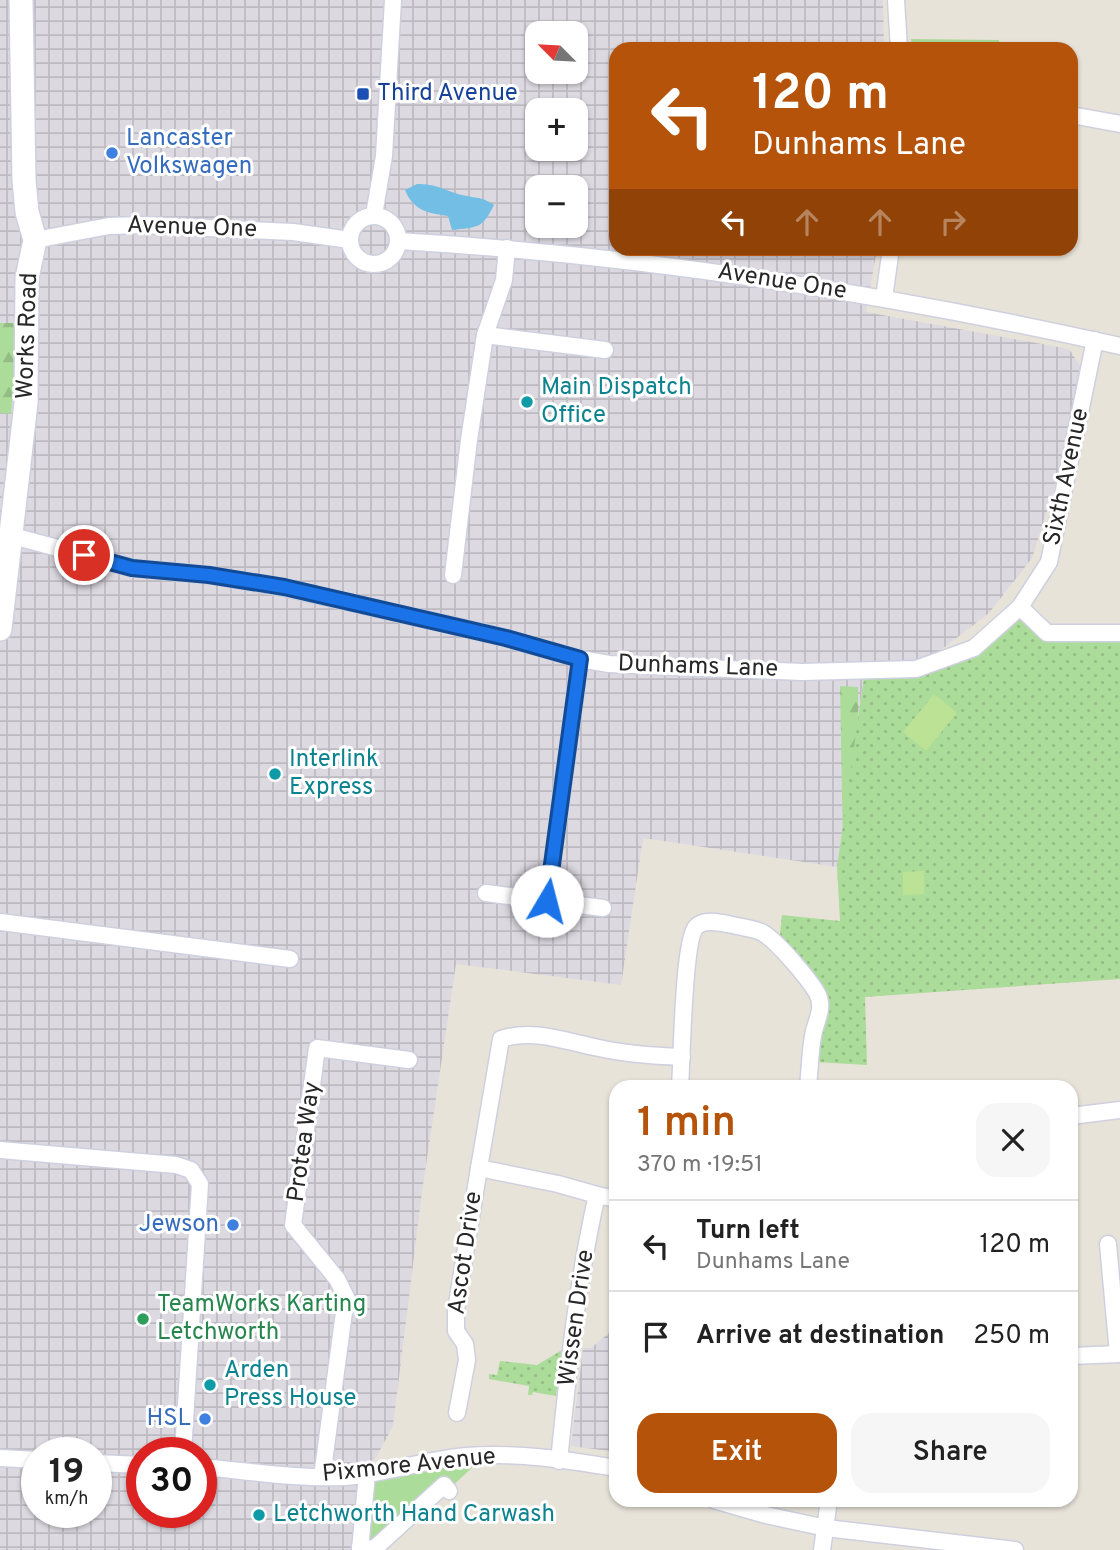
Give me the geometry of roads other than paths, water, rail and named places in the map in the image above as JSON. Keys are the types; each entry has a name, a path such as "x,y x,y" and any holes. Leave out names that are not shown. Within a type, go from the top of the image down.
{"street":[{"name":"Works Road","path":"0,629 26,403 27,278 35,240 27,212 24,180 21,0"},
{"path":"374,215 384,156 393,0"},
{"path":"896,0 899,42"},
{"path":"1078,116 1120,124"},
{"path":"374,215 384,217 392,223 397,231 398,241 396,250 390,257 373,264 357,256 350,240 357,223 374,215"},
{"name":"Avenue One","path":"35,240 97,228 142,225 292,232 350,240"},
{"name":"Avenue One","path":"398,241 507,248 669,265 884,298 1120,346"},
{"path":"453,575 485,335 504,280 507,248"},
{"path":"884,298 890,256"},
{"path":"485,335 605,350"},
{"name":"Sixth Avenue","path":"1020,607 1049,562 1095,340"},
{"name":"Dunhams Lane","path":"9,535 132,568 209,575 284,587 609,664 802,672 916,669 974,648 1020,607"},
{"path":"1020,607 1047,633 1120,633"},
{"path":"547,901 580,659"},
{"path":"486,893 603,908"},
{"path":"0,922 290,958"},
{"path":"680,1080 688,959 692,936 696,926 716,922 762,932 813,986 820,999 820,1007 814,1031 809,1080"},
{"path":"479,1168 501,1039 518,1034 535,1034 602,1049 682,1057"},
{"name":"Protea Way","path":"322,1477 346,1297 337,1279 293,1225 317,1048 409,1060"},
{"path":"1078,1115 1120,1110"},
{"path":"0,1150 176,1165 191,1170 200,1184 184,1437"},
{"name":"Ascot Drive","path":"457,1413 467,1360 465,1344 456,1331 456,1310 479,1168 597,1195"},
{"path":"597,1195 609,1198"},
{"name":"Wissen Drive","path":"559,1461 578,1304 597,1195"},
{"path":"1078,1356 1119,1354 1108,1244"},
{"name":"Pixmore Avenue","path":"217,1468 322,1477 368,1474 467,1456 522,1457 609,1467"},
{"path":"0,1458 21,1459"},
{"path":"368,1474 360,1549 374,1549 444,1485 449,1491"},
{"path":"752,1507 826,1528 1015,1550"},
{"path":"822,1550 828,1507"}],"water":[{"path":"417,184 484,199 494,205 482,223 452,230 448,216 427,212 408,197 405,190"}],"place":[{"name":"Third Avenue","path":"363,94"},
{"name":"Lancaster Volkswagen","path":"112,153"},
{"name":"Main Dispatch Office","path":"527,402"},
{"name":"Interlink Express","path":"275,774"},
{"name":"Jewson","path":"233,1225"},
{"name":"TeamWorks Karting Letchworth","path":"143,1319"},
{"name":"Arden Press House","path":"210,1385"},
{"name":"HSL","path":"205,1419"},
{"name":"Letchworth Hand Carwash","path":"259,1515"}]}
